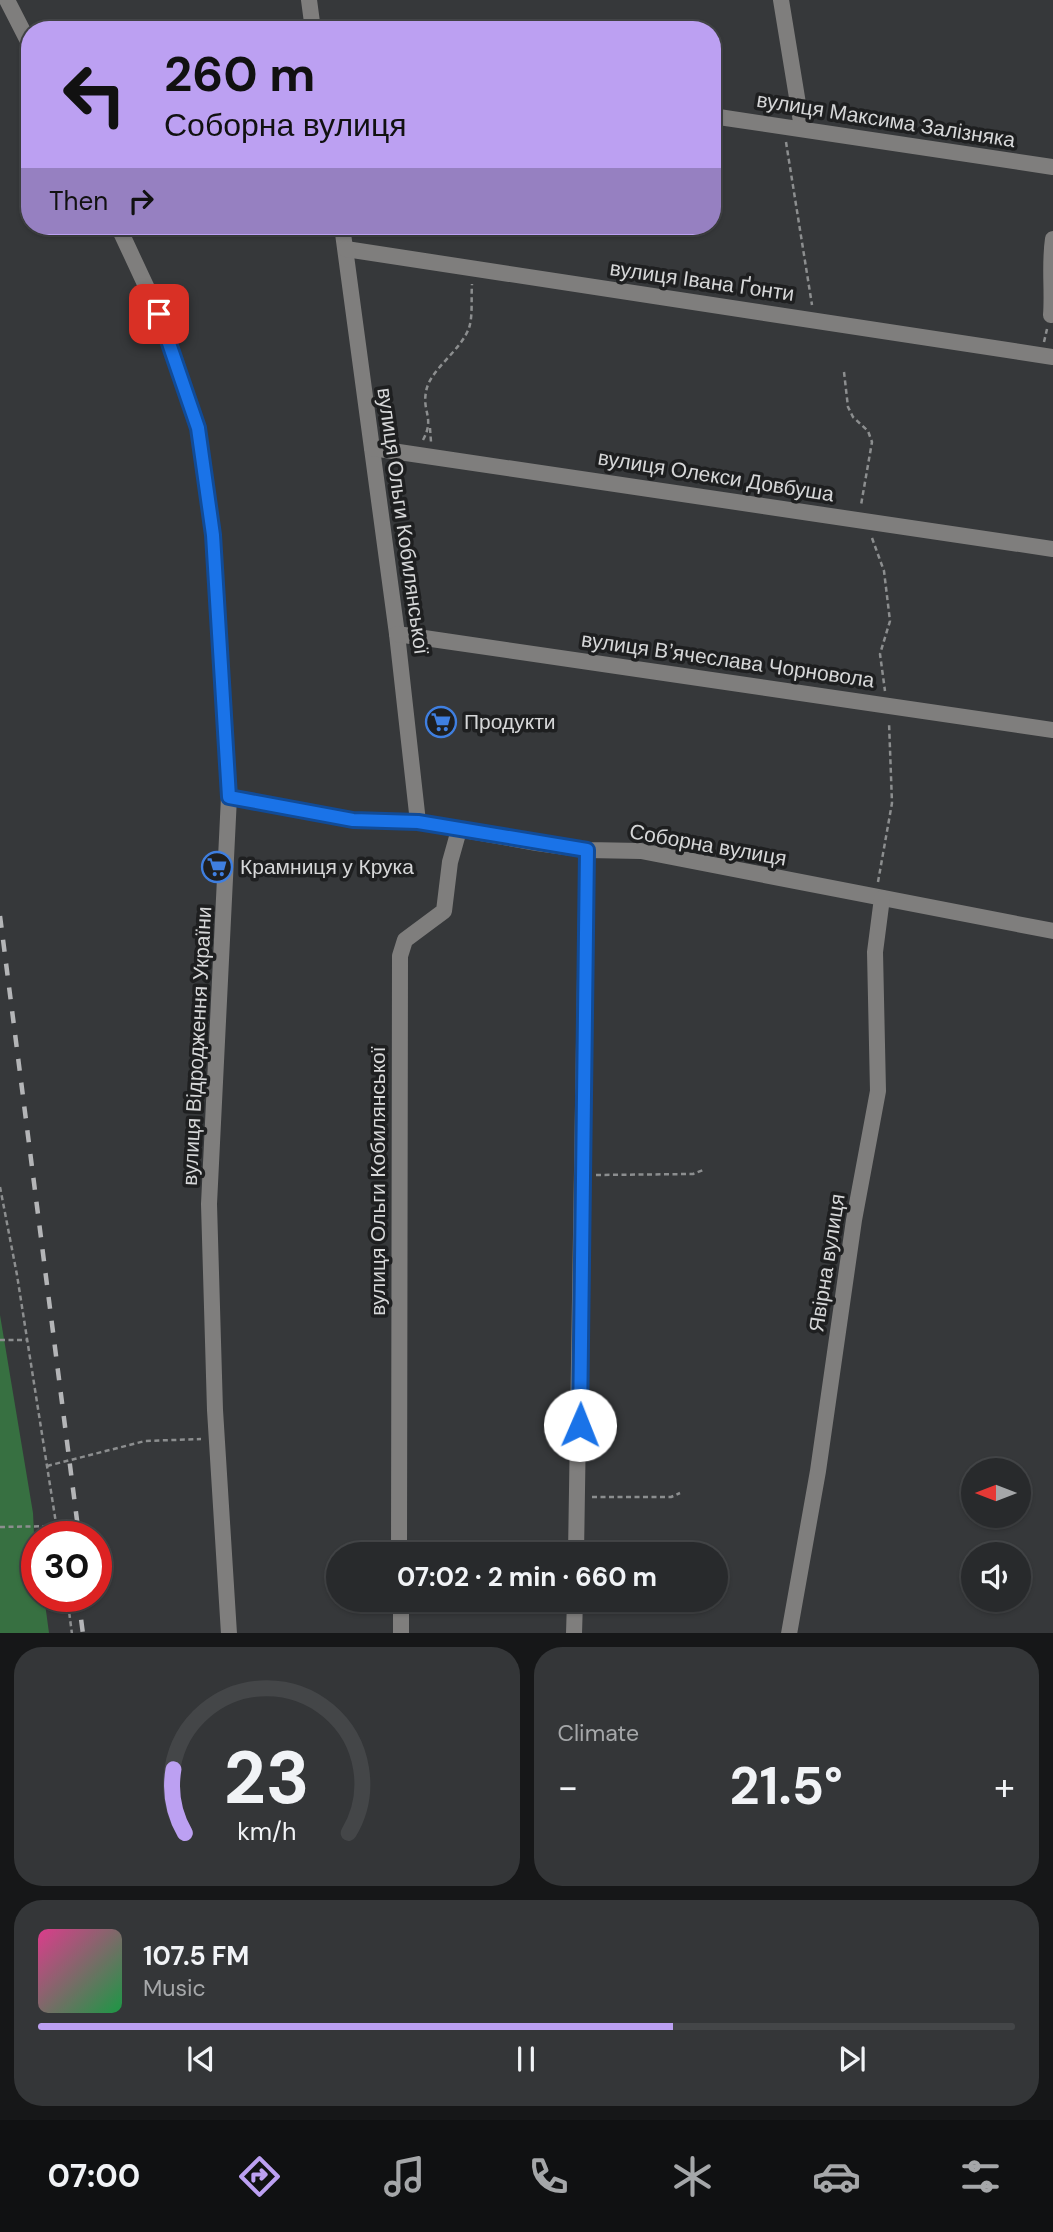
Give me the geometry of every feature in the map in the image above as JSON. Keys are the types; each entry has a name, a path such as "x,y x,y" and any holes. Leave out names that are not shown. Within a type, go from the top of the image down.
{"street":[{"path":"7,0 21,27"},
{"path":"309,0 312,21"},
{"path":"780,0 802,128"},
{"name":"вулиця Максима Залізняка","path":"721,117 1053,167"},
{"name":"вулиця Відродження України","path":"122,235 159,314 198,428 213,535 229,797 209,1204 215,1410 219,1437 229,1633"},
{"name":"вулиця Ольги Кобилянської","path":"344,235 397,634 418,822"},
{"path":"1051,315 1049,265 1053,239"},
{"name":"вулиця Івана Ґонти","path":"346,249 472,271 815,318 1047,355"},
{"name":"вулиця Олекси Довбуша","path":"372,448 415,452 1053,549"},
{"name":"вулиця Вʼячеслава Чорновола","path":"397,634 1053,730"},
{"name":"Соборна вулиця","path":"229,797 353,820 418,822 587,850 642,851 1053,931"},
{"name":"вулиця Ольги Кобилянської","path":"400,1542 400,956 405,940 444,911 450,862 459,830"},
{"path":"576,1542 587,850"},
{"name":"Явірна вулиця","path":"789,1633 818,1471 849,1249 878,1091 875,952 879,898"},
{"path":"401,1612 401,1633"},
{"path":"574,1633 575,1612"}],"path":[{"path":"783,125 815,318"},
{"path":"415,452 430,428 425,394 429,383 460,345 469,327 472,271"},
{"path":"1047,355 1051,315"},
{"path":"844,373 848,407 868,431 872,442 864,520 884,571 889,611 888,631 880,654 888,704 892,803 879,898"},
{"path":"583,1175 693,1174 703,1170"},
{"path":"0,1187 55,1521"},
{"path":"0,1340 27,1340"},
{"path":"47,1466 145,1441 219,1437"},
{"path":"578,1496 671,1497 680,1493"},
{"path":"0,1527 21,1527"},
{"path":"69,1612 72,1633"}],"green space":[{"path":"0,1315 33,1513 33,1521 21,1521 21,1612 46,1612 49,1633 0,1633"}],"railway":[{"path":"0,916 77,1521"},
{"path":"80,1612 83,1633"}],"place":[{"name":"Продукти","path":"441,722"},
{"name":"Крамниця у Крука","path":"217,867"}],"route":[{"path":"159,314 198,428 213,535 229,797 353,820 418,822 537,844 587,850 580,1425"}]}
